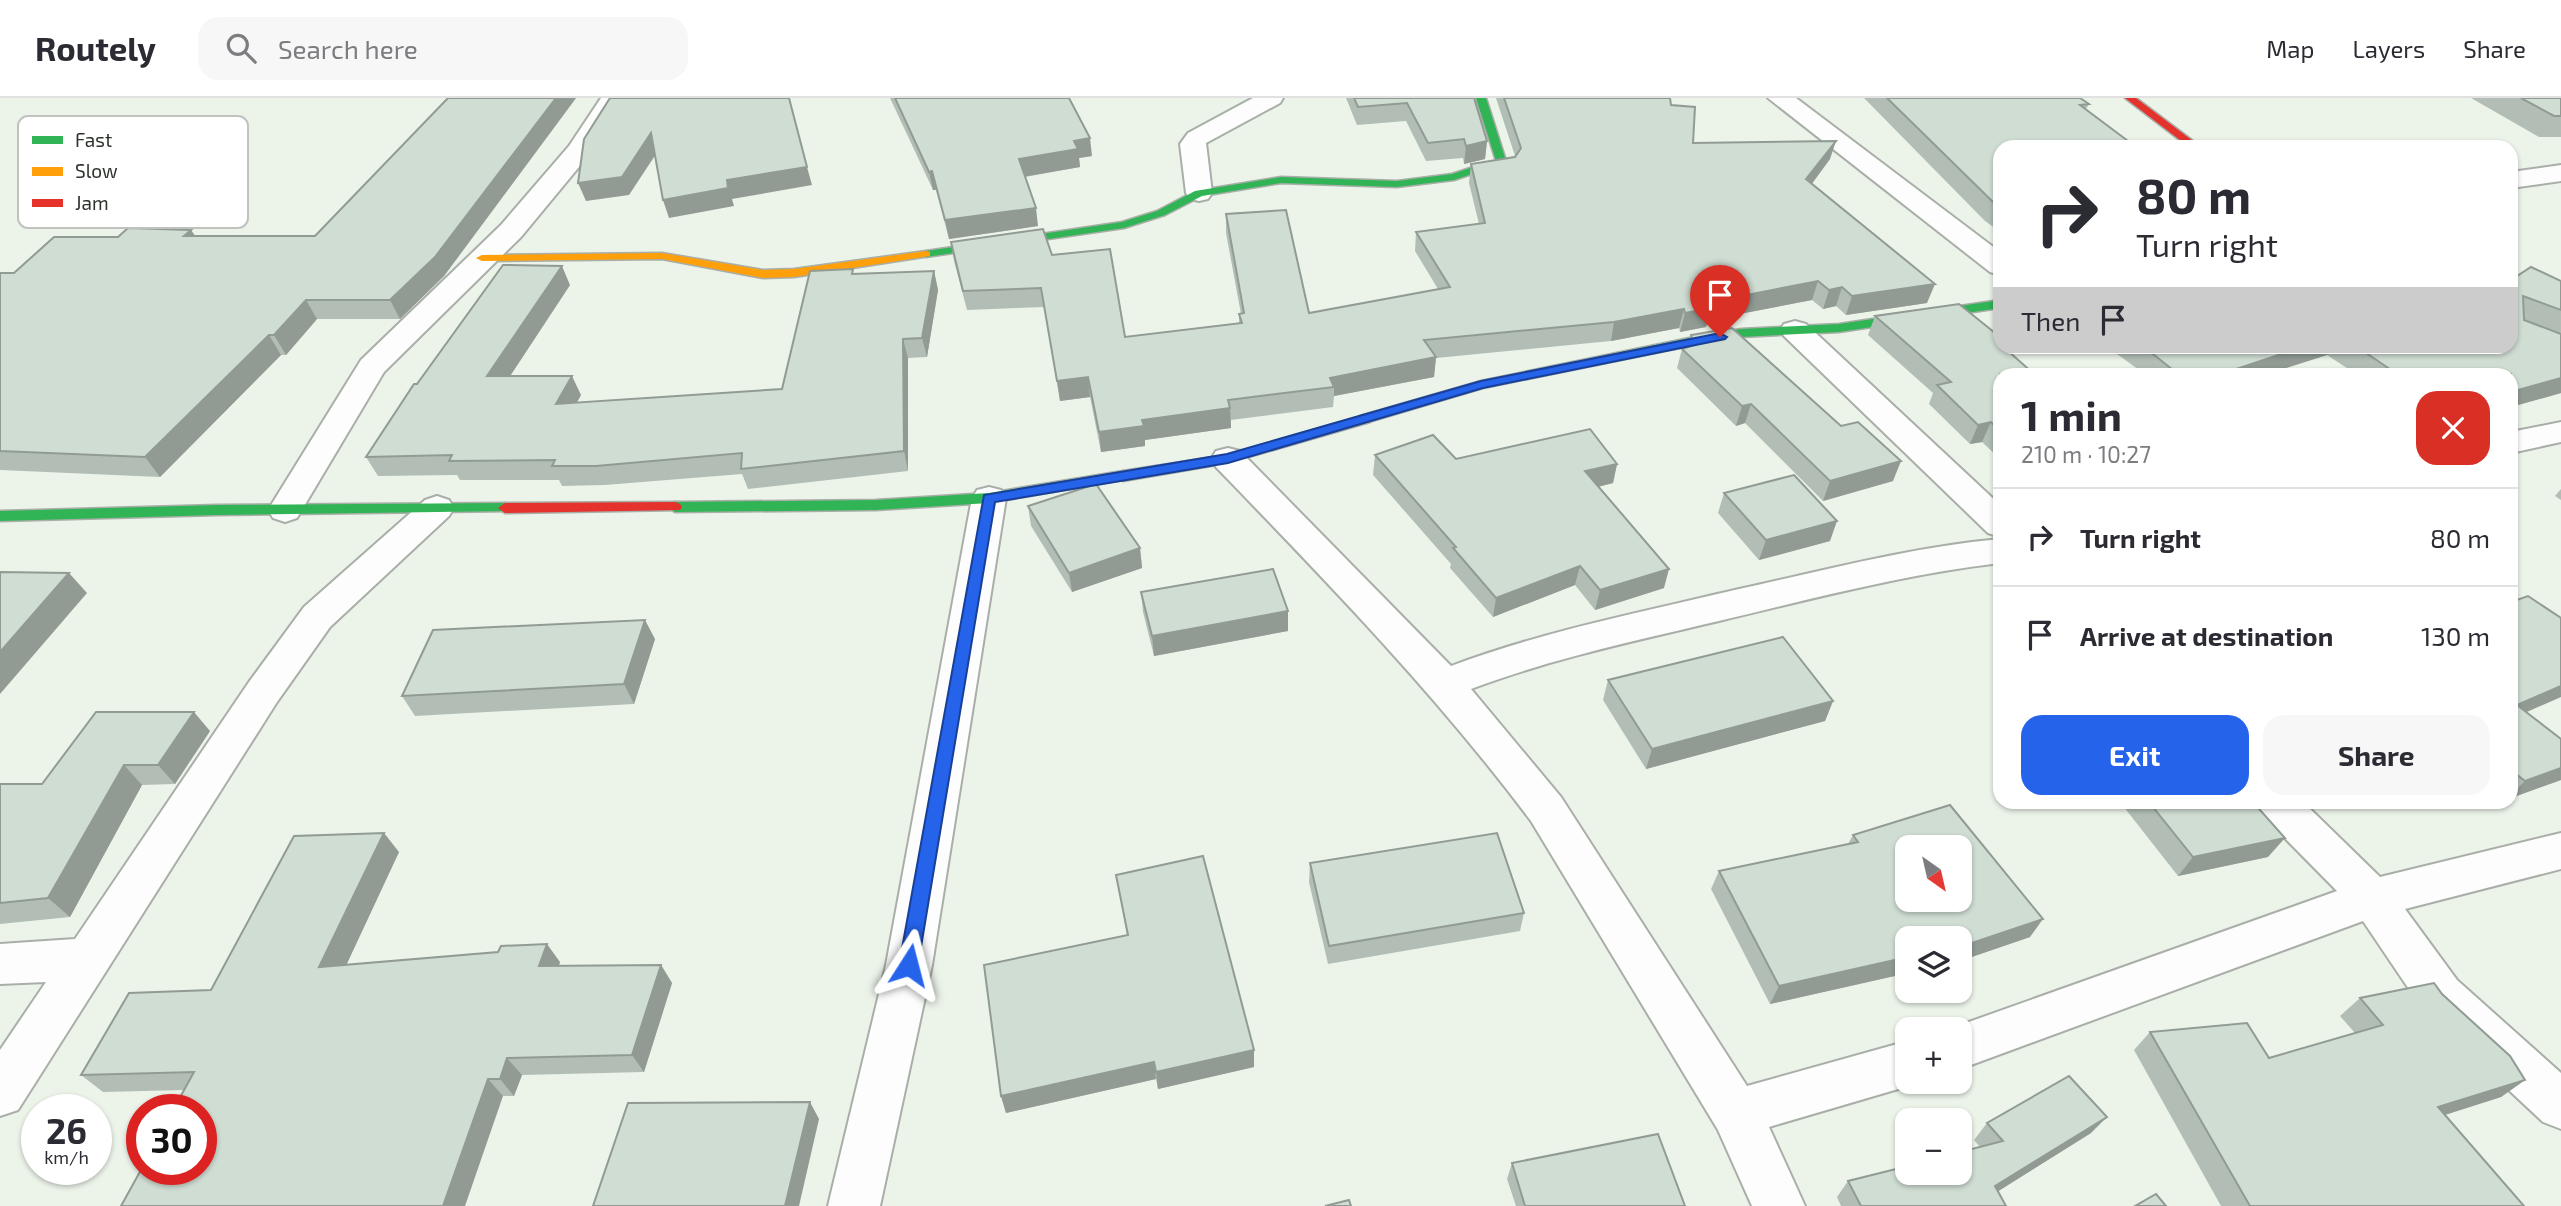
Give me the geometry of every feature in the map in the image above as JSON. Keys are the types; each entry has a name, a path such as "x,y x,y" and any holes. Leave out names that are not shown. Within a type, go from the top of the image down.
{"street":[{"path":"285,510 372,367 511,231 579,151 612,98"},
{"path":"1199,193 1193,144 1197,138 1271,98"},
{"path":"482,258 662,256 763,274 794,273 1124,225 1161,213 1199,193 1281,180 1397,184 1454,177 1473,170 1503,167 1481,98"},
{"path":"1780,98 1993,261"},
{"path":"2130,98 2187,140"},
{"path":"2518,179 2561,173"},
{"path":"0,516 437,508 876,505 989,498 1228,459 1481,385 1699,340 1741,333 1839,328 1993,305"},
{"path":"1795,330 1993,518"},
{"path":"2518,441 2561,432"},
{"path":"1228,459 1445,683 1511,761 1546,809 1736,1114 1779,1206"},
{"path":"854,1206 909,965 989,498"},
{"path":"0,1093 263,692 317,617 437,508"},
{"path":"1445,683 1499,663 1592,637 1896,566 1993,552"},
{"path":"2283,809 2372,898 2440,995 2561,1105"},
{"path":"1972,1043 2372,898 2561,851"},
{"path":"0,964 88,959"},
{"path":"1736,1114 1895,1068"}],"building":[{"path":"448,98 556,98 435,257 390,300 306,300 274,335 269,335 145,457 0,451 0,273 14,273 54,237 118,237 128,228 191,230 184,236 315,236"},
{"path":"610,98 789,98 807,167 727,180 728,188 663,200 651,133 622,177 578,183 584,139"},
{"path":"895,98 1069,98 1090,138 1074,141 1078,149 1019,159 1036,208 945,220 932,171 929,172"},
{"path":"1354,98 1474,98 1487,141 1466,146 1464,139 1428,143 1407,103 1358,107"},
{"path":"1504,98 1670,98 1671,105 1695,107 1693,143 1836,141 1806,179 1935,284 1852,296 1842,287 1829,290 1818,281 1705,303 1711,308 1685,313 1684,309 1614,322 1424,340 1436,357 1330,378 1334,387 1228,400 1230,408 1142,420 1144,426 1099,432 1088,377 1057,381 1041,288 963,291 951,242 1043,229 1052,255 1110,249 1125,337 1242,323 1239,314 1244,313 1226,214 1286,210 1309,313 1450,287 1416,232 1485,223 1471,164 1515,157 1521,148"},
{"path":"1887,98 2080,98 2089,104 2080,105 2127,140 1993,140 1993,202"},
{"path":"2521,98 2561,98 2561,116 2554,116"},
{"path":"503,265 562,266 487,376 572,376 556,404 782,389 810,271 853,269 852,274 934,271 922,338 903,339 904,451 741,469 742,453 596,466 552,466 555,460 449,461 452,455 366,457 414,384 417,384"},
{"path":"2531,267 2561,281 2561,310 2523,296 2524,320 2561,334 2561,378 2518,390 2518,368 2388,368 2368,354 2518,354 2518,275"},
{"path":"1959,304 1993,331 1993,354 2012,354 2027,368 1993,368 1993,424 1991,422 1978,425 1937,385 1951,382 1875,316"},
{"path":"1732,328 1841,426 1858,422 1901,461 1830,481 1751,404 1742,406 1682,349 1694,345 1691,335"},
{"path":"2153,354 2282,354 2239,368 2170,368"},
{"path":"1590,429 1617,464 1585,471 1669,569 1600,590 1580,566 1496,598 1453,548 1456,547 1375,455 1433,435 1456,459"},
{"path":"1794,475 1837,521 1766,540 1724,493"},
{"path":"1096,484 1140,548 1069,573 1028,506"},
{"path":"1273,569 1288,611 1152,636 1141,592"},
{"path":"0,572 69,573 0,652"},
{"path":"2528,596 2561,618 2561,686 2518,705 2518,600"},
{"path":"645,620 624,684 402,696 433,630"},
{"path":"1783,637 1833,701 1652,749 1608,680"},
{"path":"2518,706 2561,739 2561,768 2525,781 2518,776"},
{"path":"96,712 194,712 158,765 124,765 48,898 0,903 0,784 42,784"},
{"path":"1950,805 2043,919 1972,943 1972,926 1895,926 1895,960 1779,986 1719,871 1858,842 1853,835"},
{"path":"2155,809 2259,809 2285,838 2193,857"},
{"path":"384,833 319,967 498,952 501,946 547,944 539,966 661,965 632,1055 507,1058 500,1079 488,1079 443,1206 121,1206 133,1185 217,1185 217,1094 182,1094 194,1072 81,1075 129,993 211,990 294,836"},
{"path":"1497,833 1524,913 1329,946 1310,863"},
{"path":"1203,856 1254,1050 1156,1072 1154,1062 1001,1096 984,965 1128,935 1116,875"},
{"path":"2434,983 2442,994 2510,1056 2525,1080 2438,1107 2524,1206 2250,1206 2150,1032 2247,1023 2269,1058 2383,1025 2360,998"},
{"path":"2069,1076 2107,1117 1995,1186 2006,1206 1861,1206 1848,1181 1895,1169 1895,1185 1972,1185 1972,1149 2003,1141 1987,1123"},
{"path":"810,1102 785,1206 593,1206 628,1103"},
{"path":"1658,1134 1685,1206 1525,1206 1512,1163"},
{"path":"2156,1194 2166,1206 2135,1206"},
{"path":"1349,1200 1351,1206 1325,1206"}],"traffic: fast":[{"path":"926,254 1124,225 1161,213 1199,193 1281,180 1397,184 1454,177 1473,170 1503,167 1481,98"},
{"path":"1365,419 1481,385 1699,340 1741,333 1839,328 1993,305"},
{"path":"675,507 876,505 989,498 1123,476"},
{"path":"0,516 217,510 505,508"}],"traffic: slow":[{"path":"482,258 662,256 763,274 794,273 926,254"},
{"path":"1123,476 1228,459 1365,419"}],"traffic: jam":[{"path":"2130,98 2187,140"},
{"path":"505,508 675,507"}],"route":[{"path":"909,965 989,498 1228,459 1481,385 1720,337"}]}
